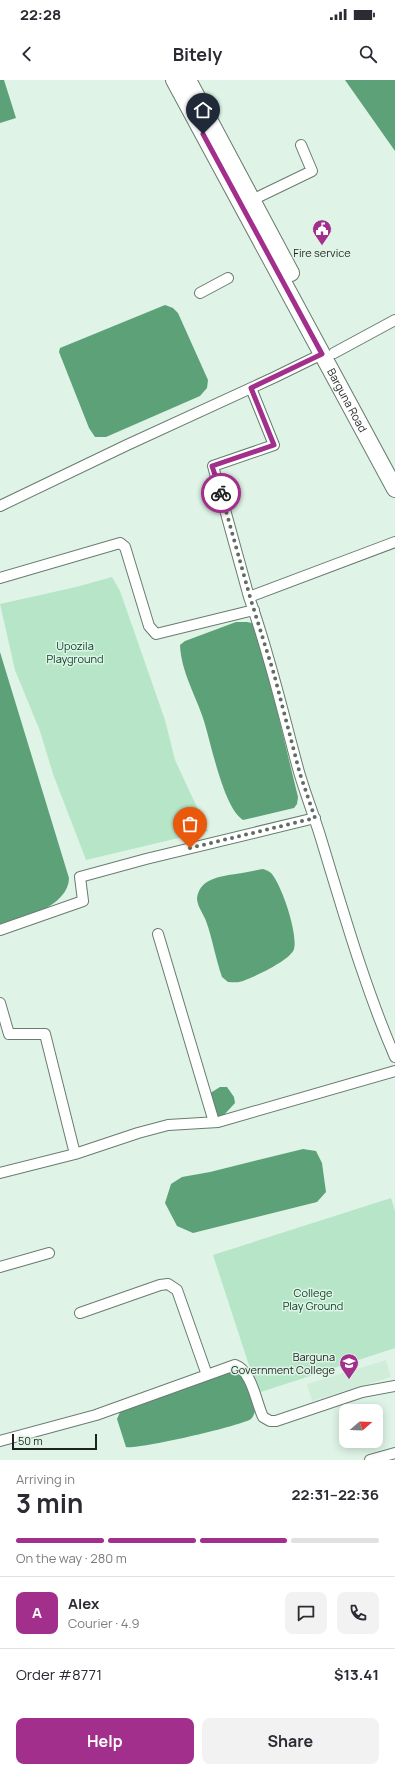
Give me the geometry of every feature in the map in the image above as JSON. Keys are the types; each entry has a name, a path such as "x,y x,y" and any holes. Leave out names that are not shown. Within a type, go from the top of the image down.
{"main road":[{"name":"Barguna Road","path":"174,80 328,353 395,466"},
{"name":"Barguna Road","path":"188,80 252,200 395,489"}],"street":[{"path":"252,200 312,171 301,145"},
{"path":"200,293 228,278"},
{"path":"0,506 328,353 395,320"},
{"path":"251,388 274,445 212,466 274,674 300,774 315,818 350,935 384,1032 395,1057"},
{"path":"250,597 395,542"},
{"path":"0,578 120,543 125,547 149,626 156,634 254,610"},
{"path":"0,930 83,901 80,877 146,859 315,818"},
{"path":"158,934 214,1122"},
{"path":"0,1003 9,1034 45,1034 75,1154"},
{"path":"0,1173 75,1154 138,1133 168,1125 214,1122 395,1071"},
{"path":"0,1267 50,1253"},
{"path":"80,1313 160,1285 168,1284 177,1290 207,1375"},
{"path":"0,1441 96,1415 235,1365 240,1367 247,1374 263,1417 270,1421 276,1421 302,1413 362,1392 395,1386"},
{"path":"370,1460 395,1453"}],"shaded area":[{"path":"0,80 4,80 16,118 0,123"},
{"path":"345,80 395,80 395,151"},
{"path":"165,305 173,308 178,313 208,380 207,388 200,396 106,437 95,437 89,428 59,352 60,348"},
{"path":"236,622 252,623 254,628 265,661 298,797 297,804 294,808 243,820 236,813 229,802 218,773 203,718 183,664 180,645 185,641"},
{"path":"0,652 69,878 67,888 53,904 32,915 0,927"},
{"path":"263,869 271,873 284,898 294,932 294,949 286,958 263,972 241,982 228,982 222,977 208,927 198,904 197,898 199,891 203,885 215,878"},
{"path":"220,1087 227,1087 234,1097 235,1103 223,1116 218,1117 214,1113 207,1095"},
{"path":"303,1149 316,1151 322,1163 326,1192 317,1202 193,1233 177,1226 165,1203 171,1184 182,1177 210,1172"},
{"name":"Barguna Government College","path":"386,1360 391,1377 312,1401 307,1384"},
{"path":"232,1369 240,1371 256,1408 251,1419 229,1427 188,1437 148,1445 126,1447 117,1419 120,1412"}],"green space":[{"name":"Upozila Playground","path":"112,577 120,591 165,720 175,760 208,831 86,860 53,774 40,731 15,670 0,604 76,587"},
{"name":"College Play Ground","path":"391,1198 395,1211 395,1348 258,1393 213,1255"}],"way so far":[{"path":"190,848 315,818 300,774 274,674 250,597 221,493"}],"place":[{"name":"Fire service","path":"322,246"},
{"name":"Barguna Government College","path":"349,1380"}],"route":[{"path":"203,134 322,354 275,378 251,388 274,445 212,466 221,493"}]}
